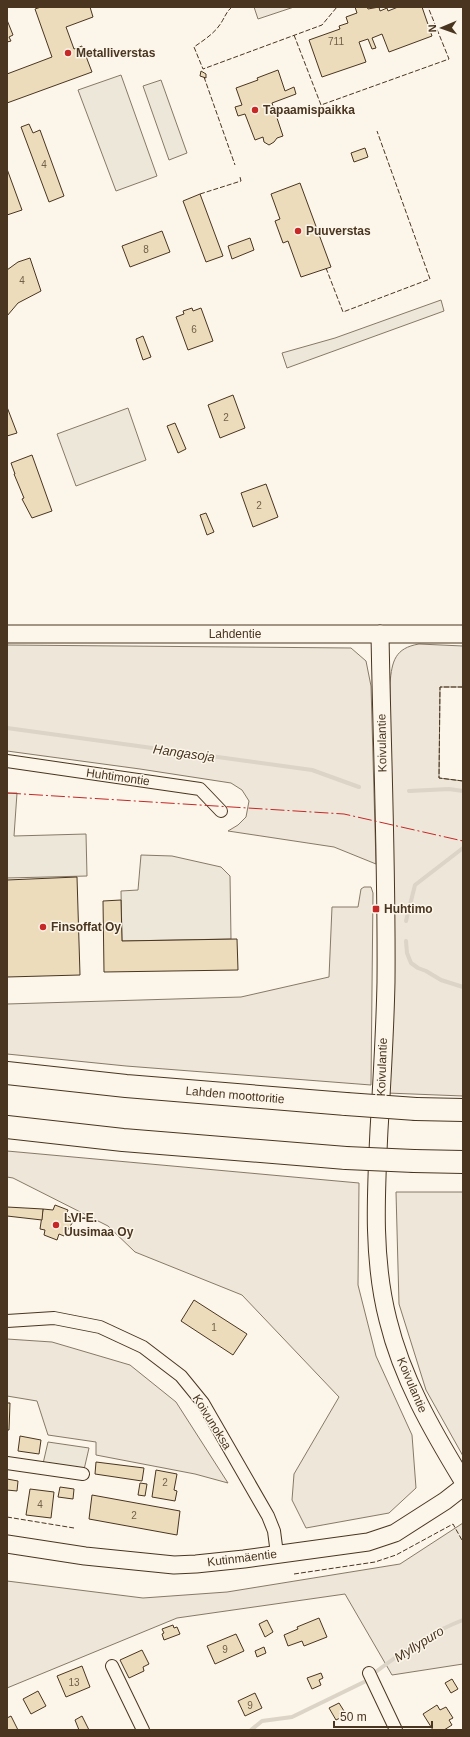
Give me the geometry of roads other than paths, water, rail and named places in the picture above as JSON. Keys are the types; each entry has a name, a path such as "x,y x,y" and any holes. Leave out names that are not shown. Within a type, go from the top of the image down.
{"highway":[{"name":"Lahden moottoritie","path":"7,1073 126,1086 346,1104 416,1109 463,1110"},
{"path":"7,1127 123,1140 346,1158 463,1162"}],"street":[{"name":"Lahdentie","path":"7,634 463,634"},
{"name":"Koivulantie","path":"380,634 386,880 386,992 376,1191 381,1287 388,1321 400,1360 431,1428 463,1481"},
{"name":"Huhtimontie","path":"7,762 200,789 221,811"},
{"name":"Koivunoksa","path":"7,1321 54,1318 100,1327 143,1347 181,1376 203,1403 268,1516 274,1531 277,1554"},
{"path":"7,1463 83,1474"},
{"name":"Kutinmäentie","path":"7,1544 84,1556 174,1564 202,1564 368,1542 395,1533 440,1505 463,1487"},
{"path":"112,1666 143,1730"},
{"path":"370,1673 396,1730"}],"waterway":[{"name":"Hangasoja","path":"7,728 312,770 359,787"},
{"name":"Hangasoja","path":"409,791 449,789 463,791"},
{"path":"406,921 415,885 463,848"},
{"path":"406,941 407,953 411,963 441,980 463,987"},
{"name":"Myllypuro","path":"377,1671 418,1642 463,1620"},
{"name":"Myllypuro","path":"251,1730 262,1721 292,1717 364,1682"}],"place":[{"name":"Metalliverstas","path":"68,53"},
{"name":"Tapaamispaikka","path":"255,110"},
{"name":"Puuverstas","path":"298,231"},
{"name":"Huhtimo","path":"376,909"},
{"name":"Finsoffat Oy","path":"43,927"},
{"name":"LVI-E. Uusimaa Oy","path":"56,1225"}]}
